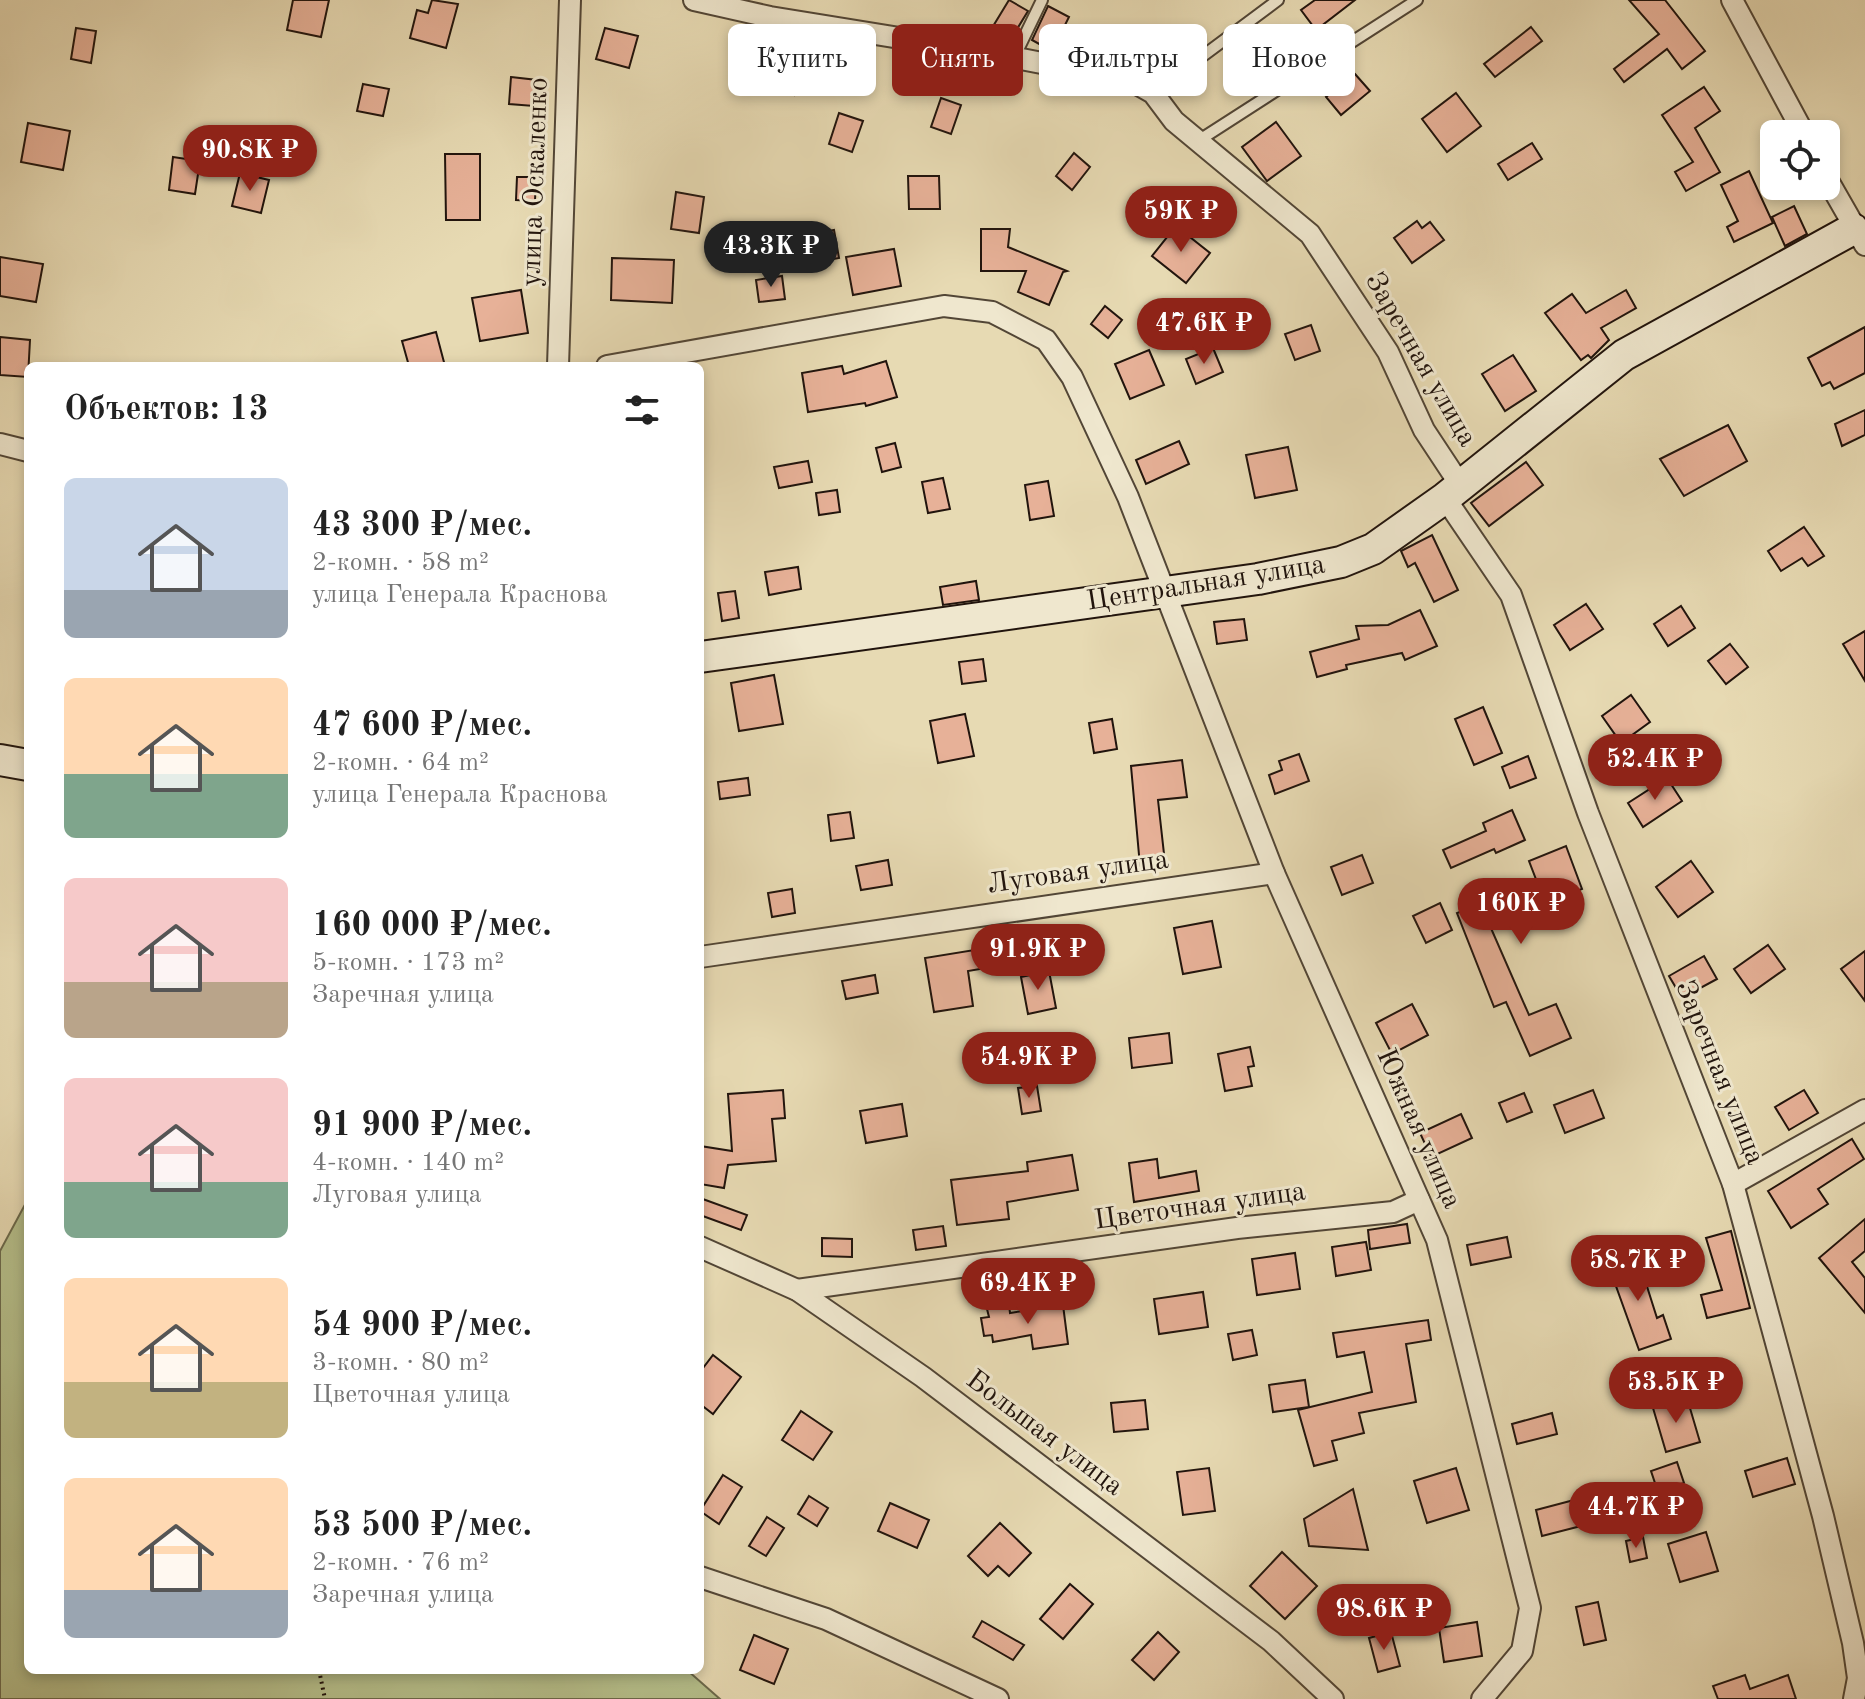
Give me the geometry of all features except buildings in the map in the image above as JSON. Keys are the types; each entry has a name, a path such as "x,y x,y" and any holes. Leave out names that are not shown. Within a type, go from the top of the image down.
{"street":[{"name":"улица Оскаленко","path":"558,362 570,0"},
{"name":"Заречная улица","path":"694,0 770,17 892,38"},
{"path":"1732,0 1796,120"},
{"name":"Заречная улица","path":"1155,96 1174,121 1310,234 1388,352 1452,491 1511,595 1588,813 1733,1184 1823,1516 1853,1643 1858,1678 1854,1699"},
{"path":"1839,200 1859,237"},
{"name":"Центральная улица","path":"704,656 1258,579 1341,562 1373,549 1452,491 1624,355 1859,237"},
{"name":"Южная улица","path":"629,362 944,306 992,312 1046,340 1072,377 1128,497 1162,592 1274,873 1437,1240 1530,1608 1522,1651 1482,1699"},
{"path":"0,444 24,450"},
{"name":"Луговая улица","path":"704,956 1274,873"},
{"path":"1733,1184 1865,1110"},
{"name":"Цветочная улица","path":"797,1290 1237,1228 1393,1212 1419,1200"},
{"name":"Большая улица","path":"704,1249 797,1290 923,1377 1271,1641 1333,1699"},
{"path":"704,1578 826,1619 998,1699"}],"lane":[{"path":"1023,39 1042,0"},
{"path":"1207,53 1278,0"},
{"path":"1198,141 1417,0"}],"path":[{"path":"320,1674 325,1699"}],"green space":[{"path":"24,1206 24,1674 692,1674 720,1699 0,1699 0,1251"}]}
